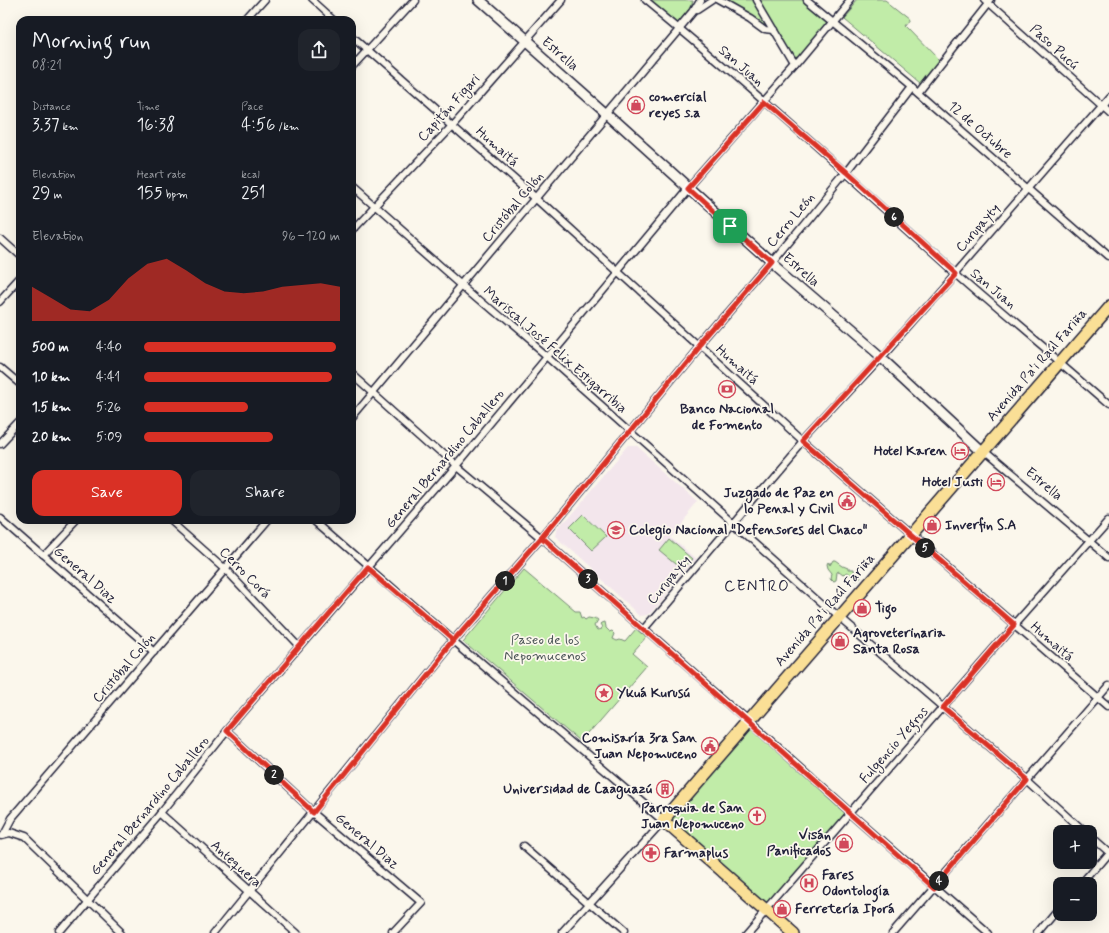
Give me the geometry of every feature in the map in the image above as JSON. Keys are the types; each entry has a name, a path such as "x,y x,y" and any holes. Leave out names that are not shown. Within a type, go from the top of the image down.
{"highway":[{"name":"Avenida Pa'i Raúl Fariña","path":"664,820 1109,306"},
{"path":"664,820 793,933"}],"main road":[{"name":"Estrella","path":"478,0 772,263 881,357 982,451"}],"street":[{"path":"251,16 265,0"},
{"path":"312,0 330,16"},
{"path":"356,61 413,0"},
{"name":"Capitán Figari","path":"356,226 452,124 561,0"},
{"name":"San Juan","path":"645,0 680,28 846,173 956,273 1061,362 1109,405"},
{"path":"694,12 700,0"},
{"path":"694,12 712,0"},
{"path":"718,0 750,18 765,29 774,30"},
{"path":"756,0 795,66"},
{"name":"12 de Octubre","path":"807,0 918,92 1109,259"},
{"name":"General Bernardino Caballero","path":"59,933 162,812 227,731 299,646 456,466 688,188 764,102 850,0"},
{"path":"918,92 988,1"},
{"name":"Paso Pucú","path":"988,1 1109,112"},
{"name":"Cristóbal Colón","path":"356,413 694,12"},
{"name":"Humaitá","path":"356,41 536,198 803,441 1109,707"},
{"name":"Cerro León","path":"215,933 453,640 542,538 700,346 772,263 846,173 912,87"},
{"name":"Curupayty","path":"644,628 803,441 956,273 1109,96"},
{"name":"Mariscal José Felix Estigarribia","path":"356,191 463,286 548,357 732,523 1027,779 1077,825"},
{"path":"0,238 16,252"},
{"path":"0,302 16,284"},
{"path":"0,366 16,380"},
{"path":"356,377 456,466 542,538 934,887 988,933"},
{"path":"0,444 16,427"},
{"name":"Estrella","path":"982,451 1090,540 1109,558"},
{"name":"General Diaz","path":"0,517 154,652"},
{"name":"Fulgencio Yegros","path":"746,933 1109,518"},
{"path":"43,555 72,524"},
{"name":"Cerro Corá","path":"176,524 225,568 299,646"},
{"name":"Cristóbal Colón","path":"1,835 10,819 264,524"},
{"path":"320,524 368,567 664,820"},
{"path":"893,933 1109,685"},
{"name":"General Diaz","path":"227,731 314,812 422,903 393,933"},
{"name":"Antequera","path":"162,812 296,933"},
{"name":"Avenida Pa'i Raúl Fariña","path":"562,933 664,820"},
{"path":"1,835 9,833 24,838 122,933"},
{"path":"1087,877 1109,853 1097,842"},
{"path":"524,846 624,933"},
{"path":"1039,933 1053,916"}],"shaded area":[{"name":"Colegio Nacional \"Defensores del Chaco\"","path":"628,448 636,448 698,502 670,536 696,558 648,614 642,615 555,537 556,532"}],"green space":[{"path":"646,0 693,0 691,8 677,25"},
{"path":"718,0 807,0 832,21 795,66 774,30"},
{"path":"857,0 887,0 911,19 906,26 939,60 920,83 842,17"},
{"path":"583,515 606,537 591,551 569,529"},
{"path":"669,538 692,558 682,569 659,550"},
{"path":"833,562 847,569 847,571 851,571 851,573 858,579 856,582 854,582 853,579 850,579 846,574 843,576 839,573 837,574 836,581 834,582 831,579 832,575 827,566 828,564 830,567"},
{"name":"Paseo de los Nepomucenos","path":"524,568 576,612 580,612 582,618 584,617 586,619 589,617 598,620 595,625 598,630 602,629 601,624 605,623 606,628 610,632 613,631 615,633 613,638 617,640 620,639 625,641 636,628 647,637 632,654 647,667 582,742 463,640"},
{"path":"750,723 850,813 766,908 666,820"}],"water":[{"path":"599,685 604,688 609,688 611,692 608,699 600,698 598,688"}],"place":[{"name":"comercial reyes s.a","path":"636,105"},
{"name":"Banco Nacional de Fomento","path":"727,389"},
{"name":"Hotel Karen","path":"960,451"},
{"name":"Hotel Justi","path":"996,482"},
{"name":"Juzgado de Paz en lo Penal y Civil","path":"847,501"},
{"name":"Inverfin S.A","path":"932,525"},
{"name":"Colegio Nacional \"Defensores del Chaco\"","path":"616,530"},
{"name":"Tigo","path":"862,608"},
{"name":"Agroveterinaria Santa Rosa","path":"840,641"},
{"name":"Ykuá Kurusú","path":"604,693"},
{"name":"Comisaría 3ra San Juan Nepomuceno","path":"710,746"},
{"name":"Universidad de Caaguazú","path":"665,789"},
{"name":"Parroquia de San Juan Nepomuceno","path":"757,816"},
{"name":"Visán Panificados","path":"844,843"},
{"name":"Farmaplus","path":"651,853"},
{"name":"Fares Odontología","path":"809,883"},
{"name":"Ferretería Iporá","path":"782,909"}],"district":[{"name":"CENTRO","path":"757,586"}],"route":[{"path":"730,226 688,188 764,102 846,173 956,273 803,441 1014,625 943,707 1027,779 934,887 542,538 512,572 453,640 314,812 227,731 368,567 453,640 542,538 700,346 772,263 730,226"}]}
